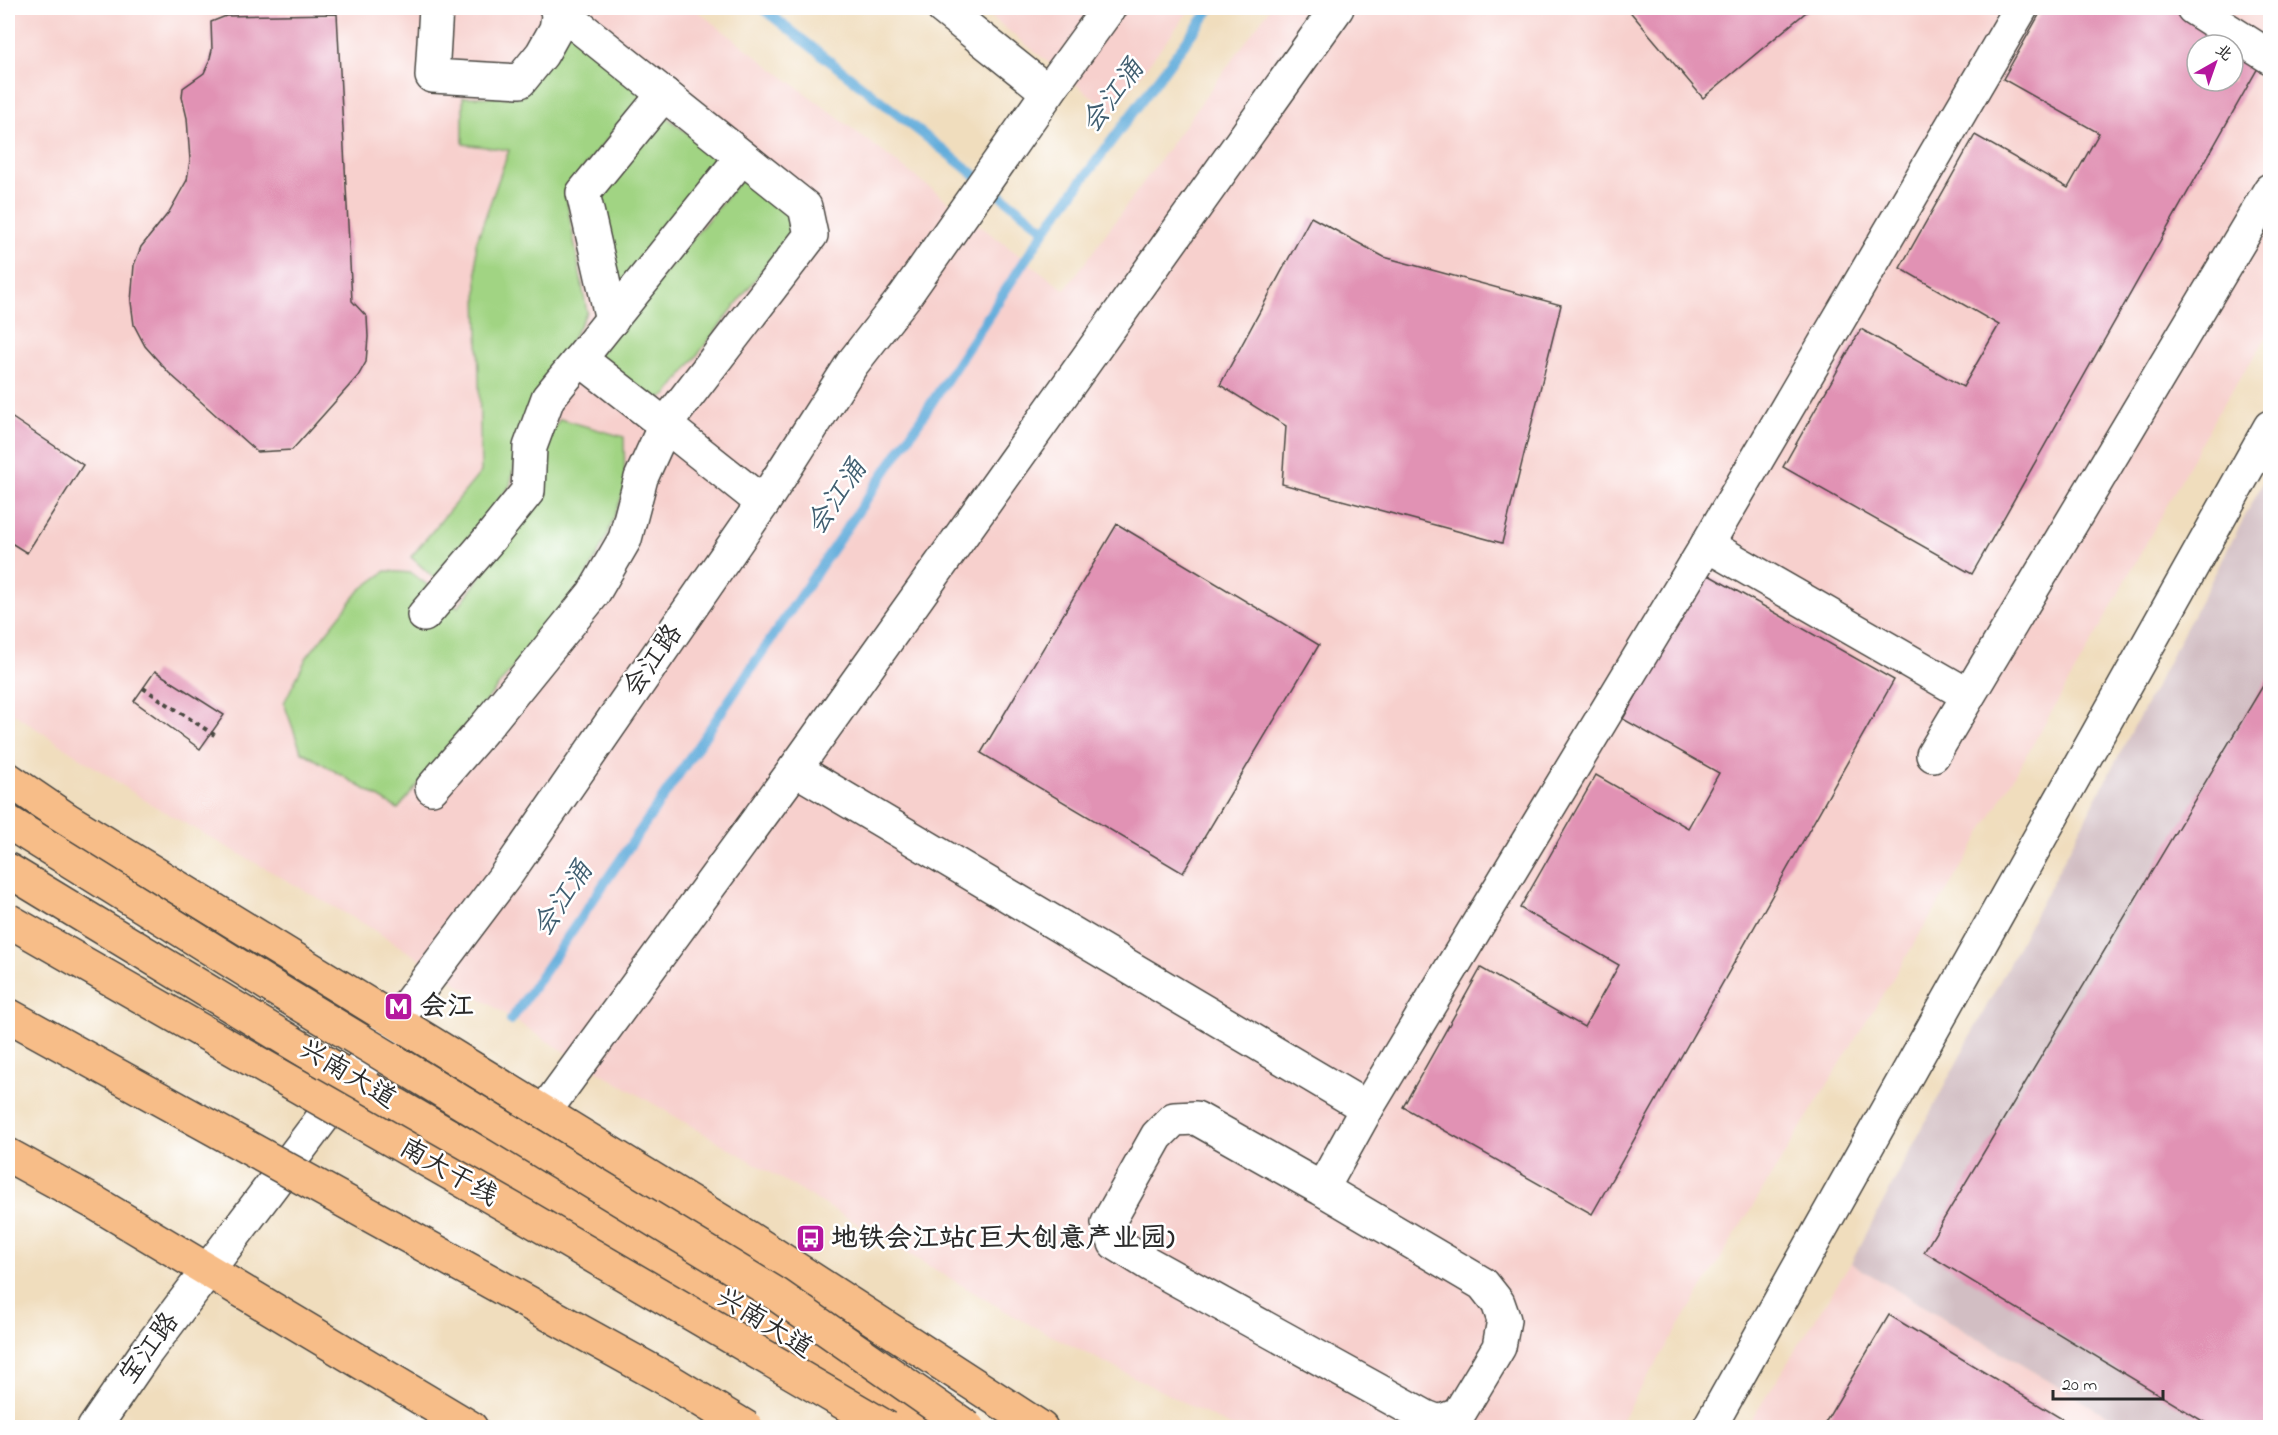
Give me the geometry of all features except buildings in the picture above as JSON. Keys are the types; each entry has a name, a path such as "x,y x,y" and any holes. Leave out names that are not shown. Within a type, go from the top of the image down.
{"main road":[{"path":"8,779 68,820 747,1237 1041,1428"},
{"path":"8,822 272,987 776,1294 968,1428"},
{"name":"兴南大道","path":"8,870 352,1079 599,1223 933,1428"},
{"name":"南大干线","path":"8,920 533,1221 887,1428"},
{"path":"8,1015 649,1370 747,1428"},
{"path":"8,1155 97,1203 471,1428"}],"street":[{"path":"436,8 432,76 520,81 542,54 556,29 557,9"},
{"path":"943,8 1048,92"},
{"name":"会江路","path":"352,1079 506,875 764,503 852,364 905,296 1109,8"},
{"path":"544,1112 795,769 1337,8"},
{"path":"1322,1189 1367,1108 1707,545 2021,8"},
{"path":"2193,8 2271,57"},
{"path":"432,788 486,726 593,594 625,539 641,478 665,425 811,235 805,207 557,9"},
{"path":"612,320 583,193 664,94"},
{"path":"424,615 528,491 530,447 549,398 742,157"},
{"path":"1933,754 2271,190"},
{"path":"580,359 764,503"},
{"path":"1709,1428 2271,427"},
{"path":"1707,545 1968,695"},
{"path":"795,769 1367,1108"},
{"name":"宝江路","path":"94,1428 147,1351 352,1079"},
{"path":"1196,1118 1322,1189 1483,1284 1498,1303 1504,1320 1499,1347 1458,1415 1439,1422 1426,1417 1149,1264 1115,1242 1108,1223 1157,1136 1174,1119 1196,1118"}],"path":[{"path":"143,688 216,736"}],"shaded area":[{"path":"8,8 693,8 1065,290 1270,8 2270,8 2270,332 2218,412 2091,644 1968,856 1617,1427 1232,1427 1019,1319 552,1044 366,925 149,803 8,710"},
{"path":"980,8 1191,8 1112,113"},
{"path":"2270,469 2270,1427 2126,1427 1851,1263"},
{"path":"1851,1263 2126,1427 1746,1428"}],"green space":[{"path":"568,29 645,93 565,191 587,312 523,426 510,486 435,579 411,557 481,472 476,243 509,150 463,144 463,97 521,97"},
{"path":"663,114 713,154 713,169 619,295 597,196"},
{"path":"746,173 787,206 791,222 789,235 667,395 654,400 593,360"},
{"path":"560,419 624,437 625,488 607,536 585,579 398,809 301,751 284,703 307,657 360,590 386,571 411,573 458,607 529,511 544,482 549,434"}],"waterway":[{"path":"762,8 1045,230"},
{"name":"会江涌","path":"511,1020 913,431 1045,230 1211,8"}],"place":[{"name":"会江","path":"399,1007"},
{"name":"地铁会江站(巨大创意产业园)","path":"810,1239"}]}
